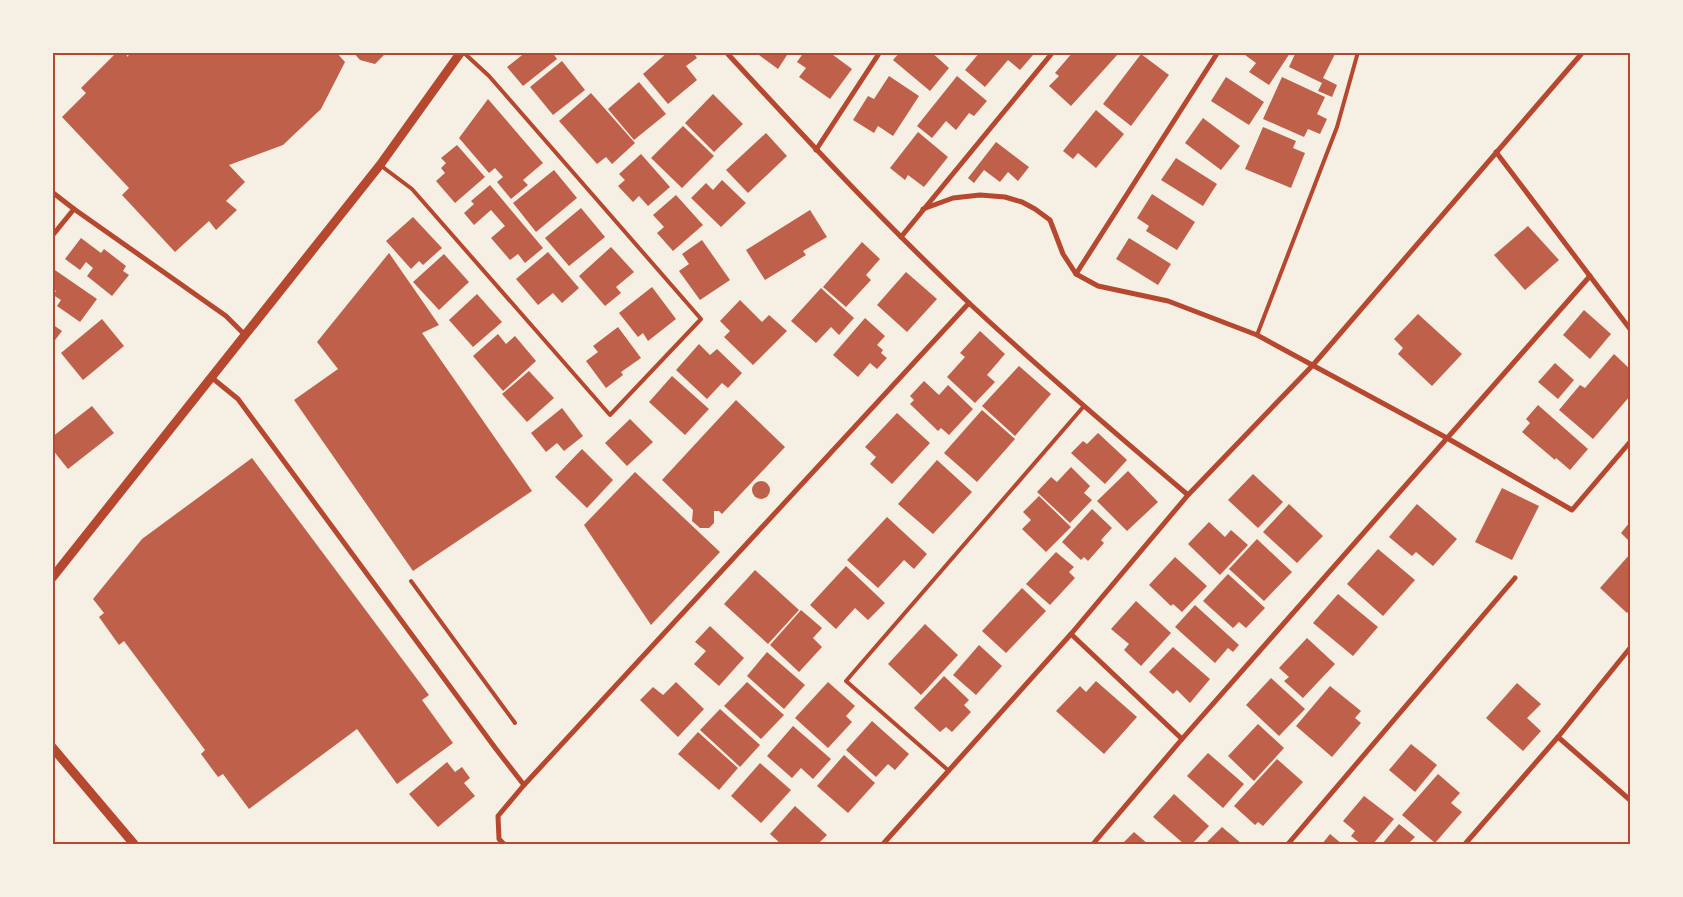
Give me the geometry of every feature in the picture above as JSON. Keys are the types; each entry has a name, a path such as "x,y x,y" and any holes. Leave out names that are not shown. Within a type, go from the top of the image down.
{"street":[{"path":"52,578 380,165 462,52"},
{"path":"726,52 816,150 969,303 1188,496"},
{"path":"816,150 880,52"},
{"path":"901,237 1053,52"},
{"path":"1076,274 1218,52"},
{"path":"882,844 1071,634 1188,496 1314,365 1583,52"},
{"path":"1496,152 1630,329"},
{"path":"52,192 226,316 245,336"},
{"path":"923,209 953,198 980,195 1005,197 1022,202 1050,220 1063,254 1076,274 1098,286 1168,301 1257,334 1447,438 1572,510 1630,442"},
{"path":"52,236 74,209"},
{"path":"1093,844 1182,739 1590,276"},
{"path":"504,844 499,839 498,816 524,785 969,303"},
{"path":"211,377 238,399 524,785"},
{"path":"1288,844 1515,578"},
{"path":"1071,634 1182,739"},
{"path":"1465,844 1558,737 1630,648"},
{"path":"1558,737 1630,800"},
{"path":"52,746 134,844"}],"lane":[{"path":"380,165 412,189 610,415 701,319 489,76 462,52"},
{"path":"1257,334 1337,128 1358,52"},
{"path":"949,771 846,681 1084,406"},
{"path":"411,581 516,723"}],"building":[{"path":"117,52 124,52 128,57 129,52 336,52 345,62 321,109 283,145 229,165 245,182 226,201 237,210 216,230 209,221 175,252 122,195 129,188 62,117 86,93 81,88"},
{"path":"353,52 387,52 375,64 360,60"},
{"path":"526,52 552,52 557,59 523,86 507,67"},
{"path":"668,52 693,52 697,58 686,66 697,80 668,104 643,74"},
{"path":"755,52 789,52 778,69"},
{"path":"804,52 829,52 852,69 830,99 799,77 806,68 797,62"},
{"path":"900,52 931,52 949,68 930,91 893,60"},
{"path":"980,52 1030,52 1033,55 1020,70 1008,60 985,87 965,70"},
{"path":"1073,52 1116,52 1118,54 1071,106 1049,86 1059,76 1055,73"},
{"path":"1241,52 1290,53 1269,85 1249,72 1256,63"},
{"path":"1296,52 1336,52 1323,78 1337,85 1332,97 1318,91 1322,83 1289,67"},
{"path":"1141,54 1169,75 1131,126 1103,104"},
{"path":"562,61 585,90 553,115 530,87"},
{"path":"889,76 919,96 893,136 878,126 874,133 853,120 868,96 874,99"},
{"path":"957,76 987,101 974,116 969,113 956,130 946,121 932,138 917,126"},
{"path":"1226,77 1264,102 1249,125 1211,101"},
{"path":"1282,77 1325,97 1317,114 1327,119 1320,134 1308,129 1304,137 1263,119"},
{"path":"639,82 666,114 634,140 608,109"},
{"path":"591,93 635,143 612,164 606,157 597,164 559,121"},
{"path":"713,94 743,124 714,152 685,123"},
{"path":"488,99 543,163 523,180 528,185 511,199 497,182 503,177 495,168 489,173 459,138"},
{"path":"1096,110 1124,134 1096,168 1078,153 1073,159 1063,151"},
{"path":"1203,118 1240,146 1221,170 1185,143"},
{"path":"683,126 714,156 682,188 651,158"},
{"path":"1263,127 1296,141 1293,148 1305,153 1291,188 1245,169"},
{"path":"918,132 948,157 924,187 908,175 905,180 890,168"},
{"path":"766,133 787,156 748,193 726,170"},
{"path":"996,142 1029,167 1018,181 1008,172 1000,182 984,170 974,183 968,178"},
{"path":"457,145 485,177 455,203 436,181 445,173 441,168 446,163 441,158"},
{"path":"641,154 670,187 648,206 639,196 633,202 618,186 625,180 619,174"},
{"path":"1176,158 1217,184 1203,206 1161,180"},
{"path":"554,170 577,198 536,232 513,203"},
{"path":"722,180 746,203 721,227 691,198 706,183 713,190"},
{"path":"490,185 543,248 525,263 518,254 510,260 491,238 505,226 491,210 474,225 464,213 474,204 471,201"},
{"path":"1152,194 1195,222 1177,250 1146,231 1149,226 1137,218"},
{"path":"676,195 703,225 673,251 657,233 664,227 653,215"},
{"path":"581,208 605,237 569,266 545,238"},
{"path":"810,210 827,237 803,251 806,255 765,280 746,250"},
{"path":"413,217 442,248 423,265 419,261 411,269 386,241"},
{"path":"1528,226 1559,260 1525,290 1494,255"},
{"path":"81,238 101,253 104,249 126,266 123,271 129,275 112,296 87,276 93,268 86,262 80,270 65,259"},
{"path":"1129,238 1171,264 1158,285 1116,259"},
{"path":"702,240 730,280 700,300 679,271 689,264 682,254"},
{"path":"862,242 880,259 866,275 871,280 846,307 823,287"},
{"path":"611,247 634,272 616,287 621,293 605,306 579,276"},
{"path":"548,252 579,288 562,303 553,293 538,305 516,279"},
{"path":"389,253 439,325 422,333 532,491 413,571 294,400 338,369 317,342"},
{"path":"444,254 469,282 439,310 413,282"},
{"path":"52,268 97,299 80,322 57,306 61,300 53,295 56,291 52,288"},
{"path":"906,272 937,299 907,332 877,305"},
{"path":"652,287 676,319 648,341 643,333 638,337 619,313"},
{"path":"821,288 854,318 839,335 831,327 816,343 791,321"},
{"path":"477,294 502,322 473,347 449,320"},
{"path":"740,300 762,322 769,315 787,331 753,365 724,337 730,331 720,321"},
{"path":"1584,310 1611,334 1590,359 1563,335"},
{"path":"1418,314 1462,354 1432,386 1398,354 1403,348 1394,339"},
{"path":"865,318 885,336 877,345 883,350 881,353 887,358 877,369 870,363 858,377 833,355"},
{"path":"102,319 124,346 83,380 61,353"},
{"path":"52,324 62,331 52,344"},
{"path":"618,327 641,358 621,372 623,375 606,388 586,361 598,352 593,346"},
{"path":"980,331 1005,354 987,375 995,382 975,403 947,377 965,357 960,353"},
{"path":"498,334 506,344 515,336 536,361 503,391 473,356"},
{"path":"699,344 710,355 717,349 742,373 728,388 722,383 707,399 676,370"},
{"path":"1614,354 1630,369 1630,396 1593,439 1559,410 1580,385 1585,388"},
{"path":"1555,363 1574,380 1558,399 1538,382"},
{"path":"1019,366 1051,394 1015,436 982,406"},
{"path":"529,371 554,398 527,422 502,394"},
{"path":"672,376 709,409 685,435 649,402"},
{"path":"924,381 939,395 948,385 973,409 949,435 941,428 938,431 910,404 914,400 910,396"},
{"path":"736,400 785,447 722,514 719,511 714,511 714,523 709,528 700,528 692,521 693,510 662,480"},
{"path":"1538,405 1588,449 1570,470 1522,432 1530,423 1526,419"},
{"path":"92,406 114,433 68,469 52,449 52,437"},
{"path":"562,408 583,436 564,451 557,443 546,452 531,433"},
{"path":"982,410 1015,439 977,482 944,453"},
{"path":"897,413 930,443 892,484 870,464 876,457 865,447"},
{"path":"630,419 653,442 627,466 605,443"},
{"path":"1098,433 1127,460 1105,484 1071,453 1083,441 1087,444"},
{"path":"582,449 613,480 587,508 555,477"},
{"path":"252,458 429,695 422,700 453,743 397,784 357,729 249,809 223,774 218,777 201,754 205,750 124,641 119,645 99,617 104,613 93,599 142,539"},
{"path":"937,460 972,492 933,534 898,504"},
{"path":"1071,467 1090,486 1084,493 1092,500 1070,523 1037,492 1051,477 1057,482"},
{"path":"1128,471 1158,502 1127,531 1097,501"},
{"path":"635,472 720,552 651,625 584,525"},
{"path":"1253,474 1283,502 1258,528 1228,500"},
{"path":"761,481 767,484 770,490 767,496 761,499 755,496 752,490 755,484"},
{"path":"1502,488 1539,506 1512,560 1475,542"},
{"path":"1039,496 1071,527 1046,552 1022,529 1031,520 1023,512"},
{"path":"1289,504 1323,536 1297,563 1263,532"},
{"path":"1417,504 1457,539 1433,566 1416,552 1412,556 1389,537"},
{"path":"1092,509 1112,528 1101,540 1104,543 1088,561 1084,557 1081,560 1062,542"},
{"path":"887,517 927,554 914,569 904,560 878,588 847,560"},
{"path":"1209,522 1225,537 1231,530 1248,545 1220,575 1188,544"},
{"path":"1630,522 1630,542 1621,533"},
{"path":"1257,539 1292,572 1264,601 1229,569"},
{"path":"1378,549 1415,580 1383,616 1347,584"},
{"path":"1056,552 1074,567 1069,572 1075,578 1050,605 1026,584"},
{"path":"1630,554 1630,610 1627,613 1600,588"},
{"path":"1175,557 1207,586 1182,612 1173,604 1171,606 1149,585"},
{"path":"846,566 885,603 868,620 855,608 836,629 810,605"},
{"path":"755,570 799,610 768,644 724,604"},
{"path":"1228,574 1265,608 1246,628 1239,622 1233,628 1203,601"},
{"path":"1022,588 1046,611 1006,653 982,631"},
{"path":"1338,594 1378,627 1353,656 1313,623"},
{"path":"1136,601 1171,633 1141,666 1124,650 1129,644 1111,629"},
{"path":"1195,605 1239,645 1233,652 1228,648 1215,663 1175,627"},
{"path":"801,610 822,628 813,638 822,647 799,672 770,645"},
{"path":"925,624 958,655 921,695 888,664"},
{"path":"710,626 744,658 719,686 694,664 706,651 695,642"},
{"path":"1307,638 1335,664 1303,698 1284,681 1289,677 1279,668"},
{"path":"979,645 1002,666 976,695 953,675"},
{"path":"1173,647 1210,679 1190,703 1177,690 1173,694 1149,672"},
{"path":"767,652 805,685 784,709 747,676"},
{"path":"944,676 969,700 964,705 971,712 952,732 946,727 940,732 914,708"},
{"path":"1271,678 1305,709 1279,736 1246,705"},
{"path":"1096,681 1137,717 1104,754 1056,711 1080,686 1086,692"},
{"path":"676,682 704,709 678,737 640,700 653,687 663,695"},
{"path":"747,682 784,715 761,739 724,706"},
{"path":"828,682 855,706 846,716 852,722 828,748 795,718"},
{"path":"1517,683 1541,704 1527,718 1541,731 1523,751 1486,718"},
{"path":"1330,686 1361,711 1355,718 1361,723 1332,757 1296,726"},
{"path":"720,709 760,745 740,767 700,730"},
{"path":"872,721 909,754 895,770 888,764 876,777 846,750"},
{"path":"1258,724 1284,748 1254,781 1228,756"},
{"path":"793,726 831,759 813,779 801,768 792,778 767,756"},
{"path":"698,732 738,768 719,790 678,754"},
{"path":"1411,744 1437,765 1415,792 1389,770"},
{"path":"1208,753 1244,784 1223,808 1187,776"},
{"path":"844,755 875,783 848,813 817,786"},
{"path":"1277,759 1303,782 1263,826 1258,822 1255,825 1234,806"},
{"path":"447,762 455,772 462,767 470,778 464,783 475,796 438,827 409,794"},
{"path":"760,763 791,790 761,823 731,796"},
{"path":"1438,774 1460,793 1451,803 1462,812 1435,843 1402,815"},
{"path":"1174,794 1209,826 1192,844 1184,844 1153,817"},
{"path":"1364,796 1394,819 1373,844 1361,844 1351,836 1355,831 1343,821"},
{"path":"795,806 827,835 818,844 781,844 770,834"},
{"path":"1399,824 1415,837 1408,844 1382,844"},
{"path":"1222,827 1242,844 1205,844"},
{"path":"1134,832 1148,844 1122,844"},
{"path":"1330,834 1342,844 1322,844"}]}
